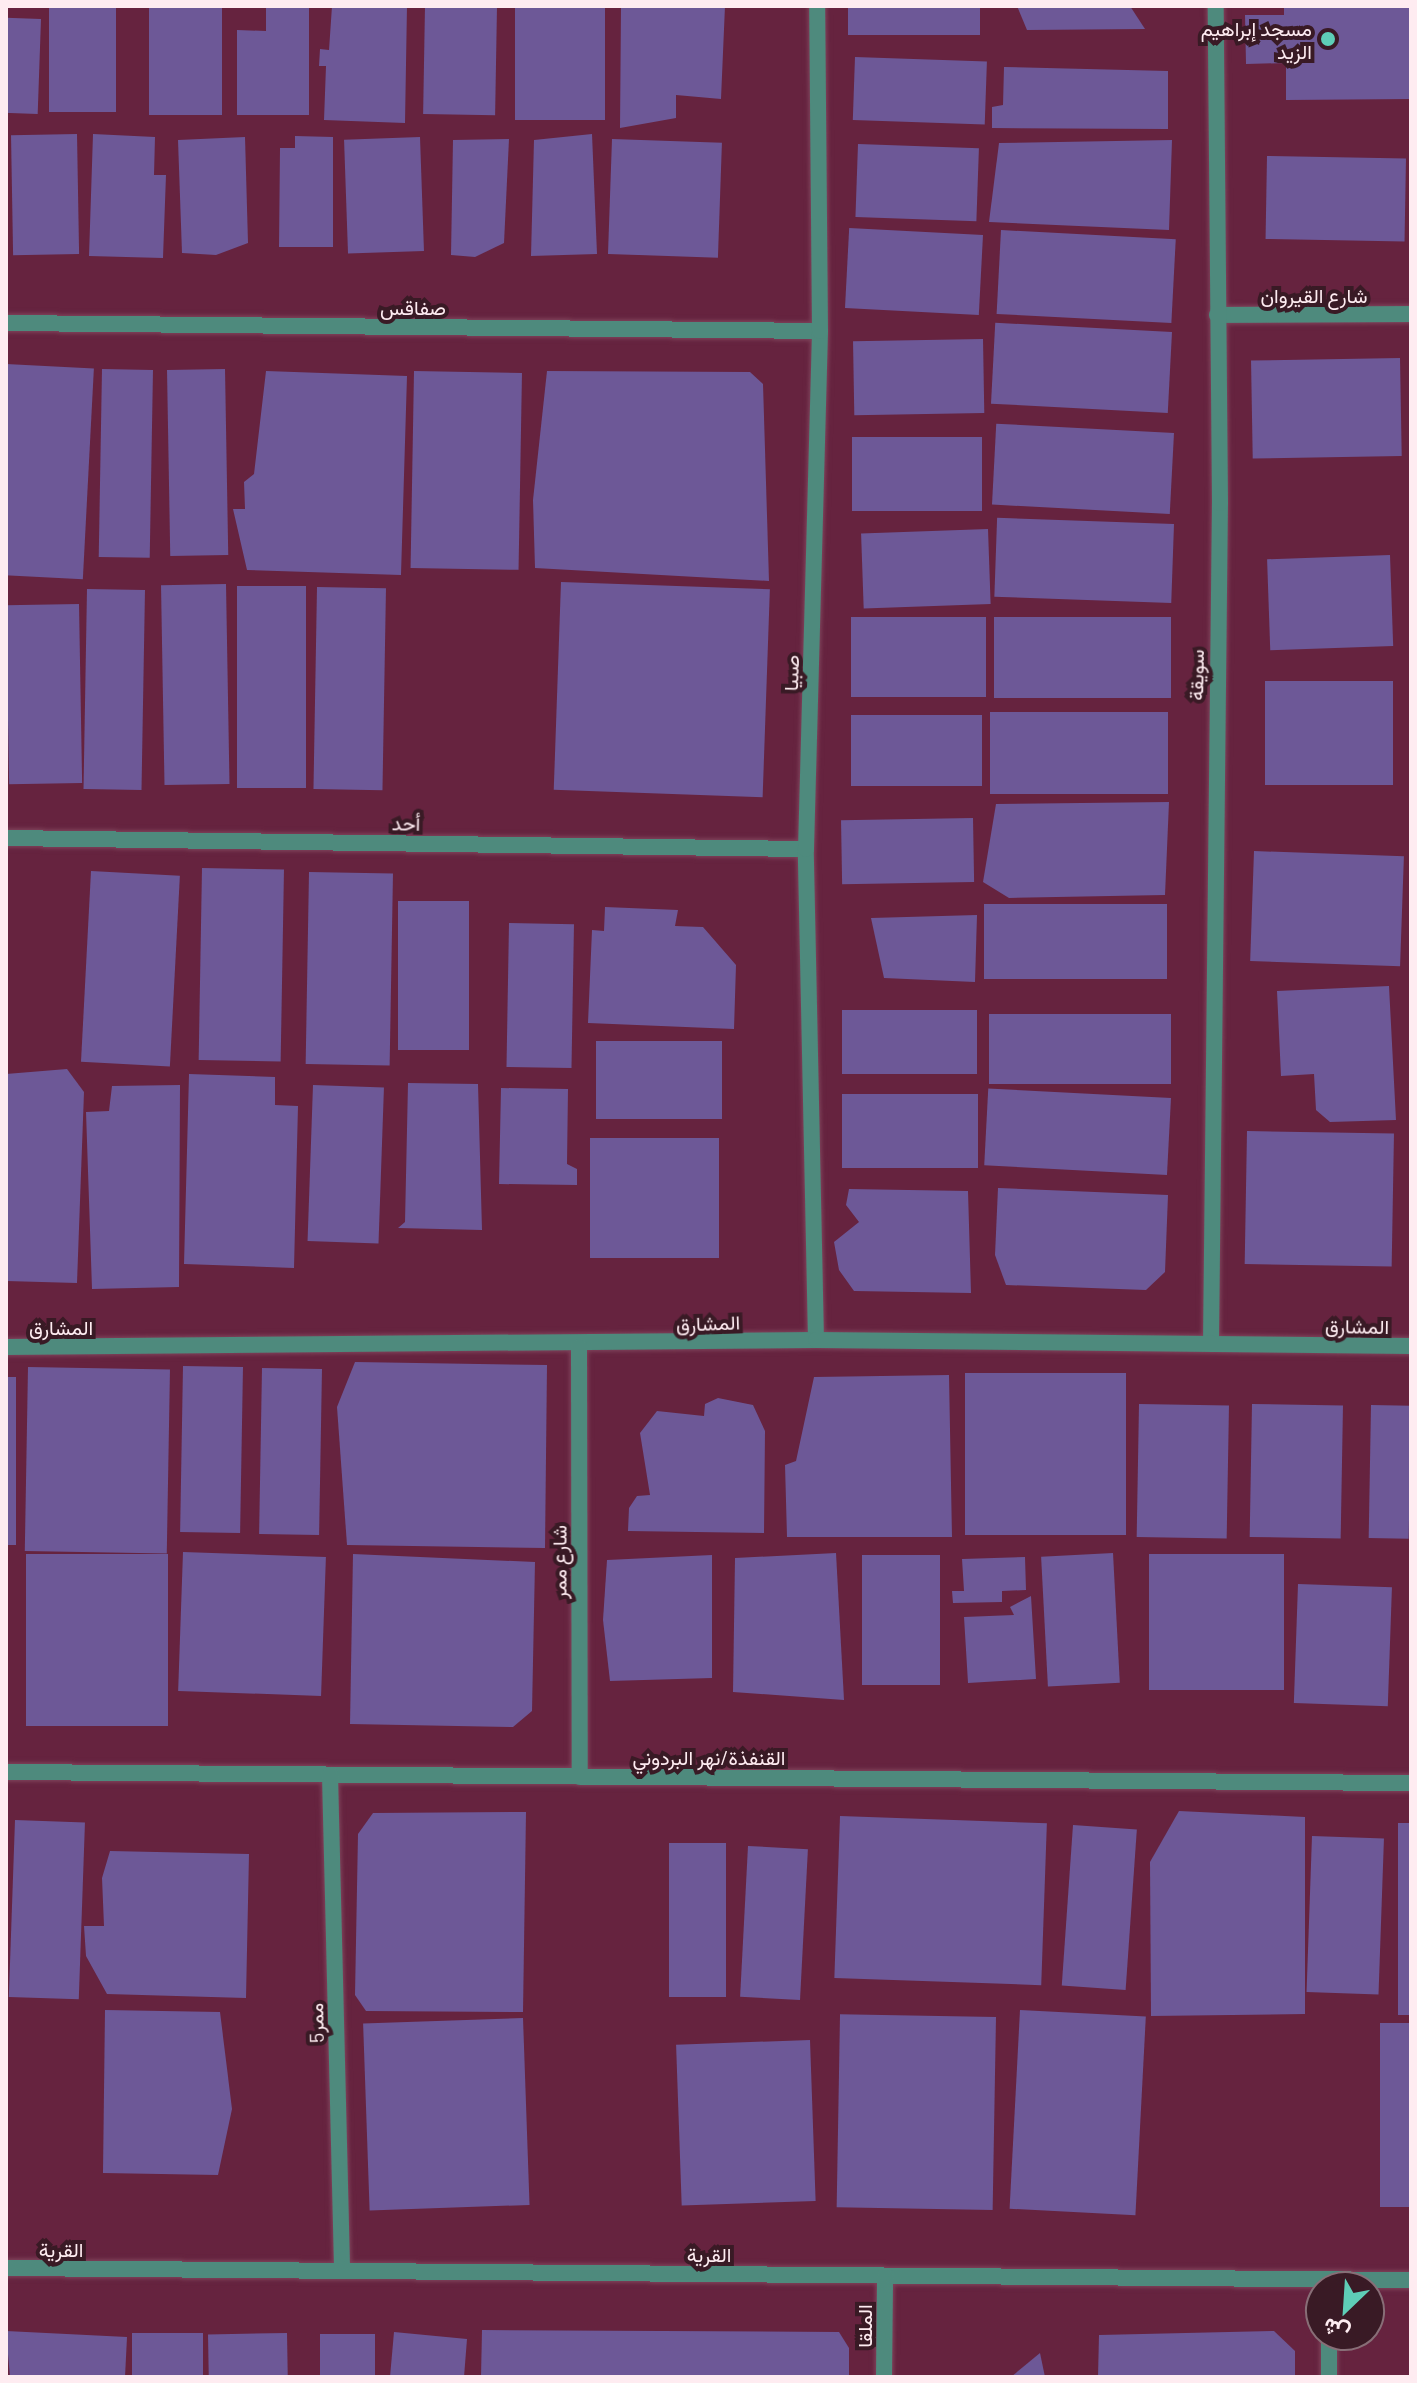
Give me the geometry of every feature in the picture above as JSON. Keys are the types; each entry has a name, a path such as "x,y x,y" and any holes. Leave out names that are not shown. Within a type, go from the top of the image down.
{"street":[{"name":"صبيا","path":"816,1340 806,849 820,331 817,6"},
{"name":"سويقة","path":"1211,1344 1216,6"},
{"name":"شارع القيروان","path":"1217,315 1411,314"},
{"name":"صفاقس","path":"6,323 820,331"},
{"name":"أحد","path":"6,838 806,849"},
{"name":"المشارق","path":"6,1347 579,1347 816,1340 1411,1346"},
{"name":"شارع ممر","path":"579,1347 580,1777"},
{"name":"القنفذة/نهر البردوني","path":"6,1772 1411,1783"},
{"name":"ممر5","path":"330,1775 342,2271"},
{"name":"القرية","path":"6,2268 1305,2283"},
{"name":"الملقا","path":"884,2377 885,2276"},
{"name":"القرية","path":"1385,2281 1411,2280"},
{"path":"1329,2351 1329,2377"}],"building":[{"path":"49,6 116,6 116,112 49,112"},
{"path":"149,6 222,6 222,115 149,115"},
{"path":"266,6 309,6 309,115 237,115 237,30 266,31"},
{"path":"332,6 407,6 405,123 324,120 326,66 319,66 320,49 329,50"},
{"path":"425,6 497,7 495,115 423,114"},
{"path":"515,6 605,6 605,120 515,120"},
{"path":"621,6 725,6 721,99 676,95 676,118 620,128"},
{"path":"848,6 980,6 980,35 848,35"},
{"path":"1017,6 1130,6 1145,29 1027,30"},
{"name":"مسجد إبراهيم الزيد","path":"1284,6 1411,6 1411,99 1286,100 1286,63 1246,64 1245,15 1284,15"},
{"path":"6,18 41,19 38,114 6,113"},
{"path":"855,57 987,62 985,125 853,120"},
{"path":"1004,67 1168,71 1168,129 992,128 992,107 1003,105"},
{"path":"77,134 79,254 13,255 11,135"},
{"path":"93,134 155,137 154,175 166,175 163,258 89,256"},
{"path":"592,134 597,254 531,256 534,140"},
{"path":"295,136 333,137 333,247 279,247 280,148 295,148"},
{"path":"245,137 248,243 216,255 182,253 178,140"},
{"path":"420,137 424,251 348,254 344,140"},
{"path":"509,139 504,243 475,257 451,255 453,140"},
{"path":"612,139 722,143 718,258 608,254"},
{"path":"1172,140 1169,230 989,222 999,143"},
{"path":"858,144 979,148 976,221 855,217"},
{"path":"1267,156 1406,158 1405,241 1266,239"},
{"path":"849,228 983,235 979,315 845,308"},
{"path":"1001,230 1176,239 1171,323 997,314"},
{"path":"995,323 1172,332 1168,413 991,404"},
{"path":"983,339 984,413 854,415 853,341"},
{"path":"1400,358 1402,456 1253,459 1251,361"},
{"path":"6,364 94,369 83,579 6,575"},
{"path":"102,369 153,370 150,558 99,557"},
{"path":"225,369 228,555 170,556 167,370"},
{"path":"266,371 407,376 401,575 247,570 233,509 245,509 244,482 254,474"},
{"path":"414,371 522,373 519,570 411,568"},
{"path":"547,371 750,372 763,384 769,581 535,568 533,500"},
{"path":"996,424 1174,433 1170,514 992,505"},
{"path":"852,437 982,437 982,511 852,511"},
{"path":"997,518 1174,524 1171,603 994,597"},
{"path":"988,529 991,604 864,608 861,533"},
{"path":"1390,555 1393,646 1270,650 1267,559"},
{"path":"561,582 770,589 763,797 554,790"},
{"path":"226,584 229,784 165,785 161,585"},
{"path":"237,586 306,586 306,788 237,788"},
{"path":"317,587 386,588 382,790 313,789"},
{"path":"87,589 145,590 142,790 84,789"},
{"path":"79,604 82,783 9,784 6,605"},
{"path":"851,617 986,617 986,697 851,697"},
{"path":"994,617 1171,617 1171,698 994,698"},
{"path":"1265,681 1393,681 1393,785 1265,785"},
{"path":"990,712 1168,712 1168,794 990,794"},
{"path":"851,715 982,715 982,786 851,786"},
{"path":"1169,802 1165,895 1009,898 983,882 996,804"},
{"path":"973,818 974,882 842,884 841,820"},
{"path":"1254,851 1404,856 1400,966 1250,961"},
{"path":"202,868 284,869 281,1061 199,1060"},
{"path":"91,871 180,876 170,1066 81,1062"},
{"path":"309,872 393,873 390,1065 306,1064"},
{"path":"398,901 469,901 469,1050 398,1050"},
{"path":"984,904 1167,904 1167,979 984,979"},
{"path":"605,907 678,910 675,926 703,927 736,965 734,1029 588,1023 592,930 604,931"},
{"path":"977,915 975,982 884,978 871,918"},
{"path":"509,923 574,924 571,1068 506,1067"},
{"path":"1389,986 1396,1120 1330,1122 1316,1110 1314,1074 1281,1076 1277,991"},
{"path":"842,1010 977,1010 977,1074 842,1074"},
{"path":"989,1014 1171,1014 1171,1084 989,1084"},
{"path":"596,1041 722,1041 722,1119 596,1119"},
{"path":"67,1069 84,1092 77,1283 6,1281 6,1074"},
{"path":"189,1074 275,1077 275,1105 298,1106 294,1268 184,1264"},
{"path":"408,1083 478,1084 482,1230 398,1228 405,1222"},
{"path":"180,1085 179,1287 92,1289 86,1112 109,1111 112,1086"},
{"path":"313,1085 384,1087 379,1243 308,1241"},
{"path":"501,1088 568,1089 567,1164 577,1169 577,1185 499,1184"},
{"path":"988,1088 1171,1098 1167,1175 984,1165"},
{"path":"842,1094 978,1094 978,1168 842,1168"},
{"path":"1247,1131 1394,1134 1392,1267 1245,1264"},
{"path":"590,1138 719,1138 719,1258 590,1258"},
{"path":"998,1188 1168,1195 1165,1272 1146,1290 1006,1285 995,1255"},
{"path":"849,1189 968,1191 971,1293 854,1291 839,1270 834,1242 859,1222 846,1205"},
{"path":"355,1362 547,1365 545,1548 347,1545 337,1407"},
{"path":"183,1366 243,1367 240,1533 180,1532"},
{"path":"28,1367 170,1369 167,1553 25,1551"},
{"path":"262,1368 322,1369 319,1535 259,1534"},
{"path":"965,1373 1126,1373 1126,1535 965,1535"},
{"path":"949,1375 952,1537 787,1537 785,1465 796,1461 814,1377"},
{"path":"6,1377 16,1377 16,1545 6,1545"},
{"path":"718,1398 753,1405 765,1431 764,1533 628,1531 629,1508 637,1496 650,1495 640,1433 657,1411 704,1416 705,1404"},
{"path":"1139,1404 1229,1406 1227,1539 1137,1537"},
{"path":"1252,1404 1343,1406 1341,1539 1250,1537"},
{"path":"1371,1405 1411,1406 1409,1539 1369,1538"},
{"path":"183,1552 326,1557 321,1696 178,1691"},
{"path":"836,1553 844,1700 733,1692 735,1558"},
{"path":"1113,1553 1120,1683 1048,1687 1041,1557"},
{"path":"26,1554 168,1554 168,1726 26,1726"},
{"path":"353,1554 535,1562 532,1711 513,1727 350,1724"},
{"path":"1149,1554 1284,1554 1284,1690 1149,1690"},
{"path":"712,1555 712,1678 610,1681 603,1620 607,1560"},
{"path":"862,1555 940,1555 940,1685 862,1685"},
{"path":"1025,1557 1026,1590 1002,1591 1002,1602 953,1603 952,1591 964,1591 962,1559"},
{"path":"1298,1584 1392,1587 1388,1706 1294,1703"},
{"path":"1031,1596 1036,1679 968,1683 964,1617 1014,1615 1010,1607"},
{"path":"1179,1811 1305,1817 1305,2014 1151,2016 1150,1862"},
{"path":"526,1812 523,2012 366,2011 355,1995 358,1834 373,1813"},
{"path":"840,1816 1047,1823 1041,1985 834,1978"},
{"path":"15,1820 85,1822 79,1999 9,1997"},
{"path":"1398,1823 1411,1823 1411,2015 1398,2015"},
{"path":"1073,1825 1137,1829 1126,1990 1062,1986"},
{"path":"1312,1836 1384,1839 1379,1994 1307,1992"},
{"path":"669,1843 726,1843 726,1997 669,1997"},
{"path":"748,1846 808,1849 800,2000 740,1997"},
{"path":"110,1851 249,1854 246,1998 107,1994 86,1956 84,1926 104,1926 102,1878"},
{"path":"105,2010 220,2012 232,2109 218,2175 103,2173"},
{"path":"1020,2010 1146,2017 1135,2215 1010,2209"},
{"path":"840,2014 996,2017 993,2210 837,2207"},
{"path":"523,2018 530,2205 370,2210 363,2024"},
{"path":"1380,2023 1411,2023 1411,2207 1380,2207"},
{"path":"810,2040 816,2201 682,2206 676,2045"},
{"path":"482,2330 839,2332 849,2348 849,2377 481,2377"},
{"path":"6,2331 127,2337 125,2377 10,2377"},
{"path":"1274,2331 1295,2351 1295,2377 1098,2377 1099,2335"},
{"path":"394,2332 467,2339 464,2377 390,2377"},
{"path":"132,2333 203,2333 203,2377 132,2377"},
{"path":"287,2333 288,2377 209,2377 208,2334"},
{"path":"320,2334 375,2334 375,2377 320,2377"},
{"path":"1040,2353 1045,2377 1011,2377"}],"place":[{"name":"مسجد إبراهيم الزيد","path":"1328,39"}]}
